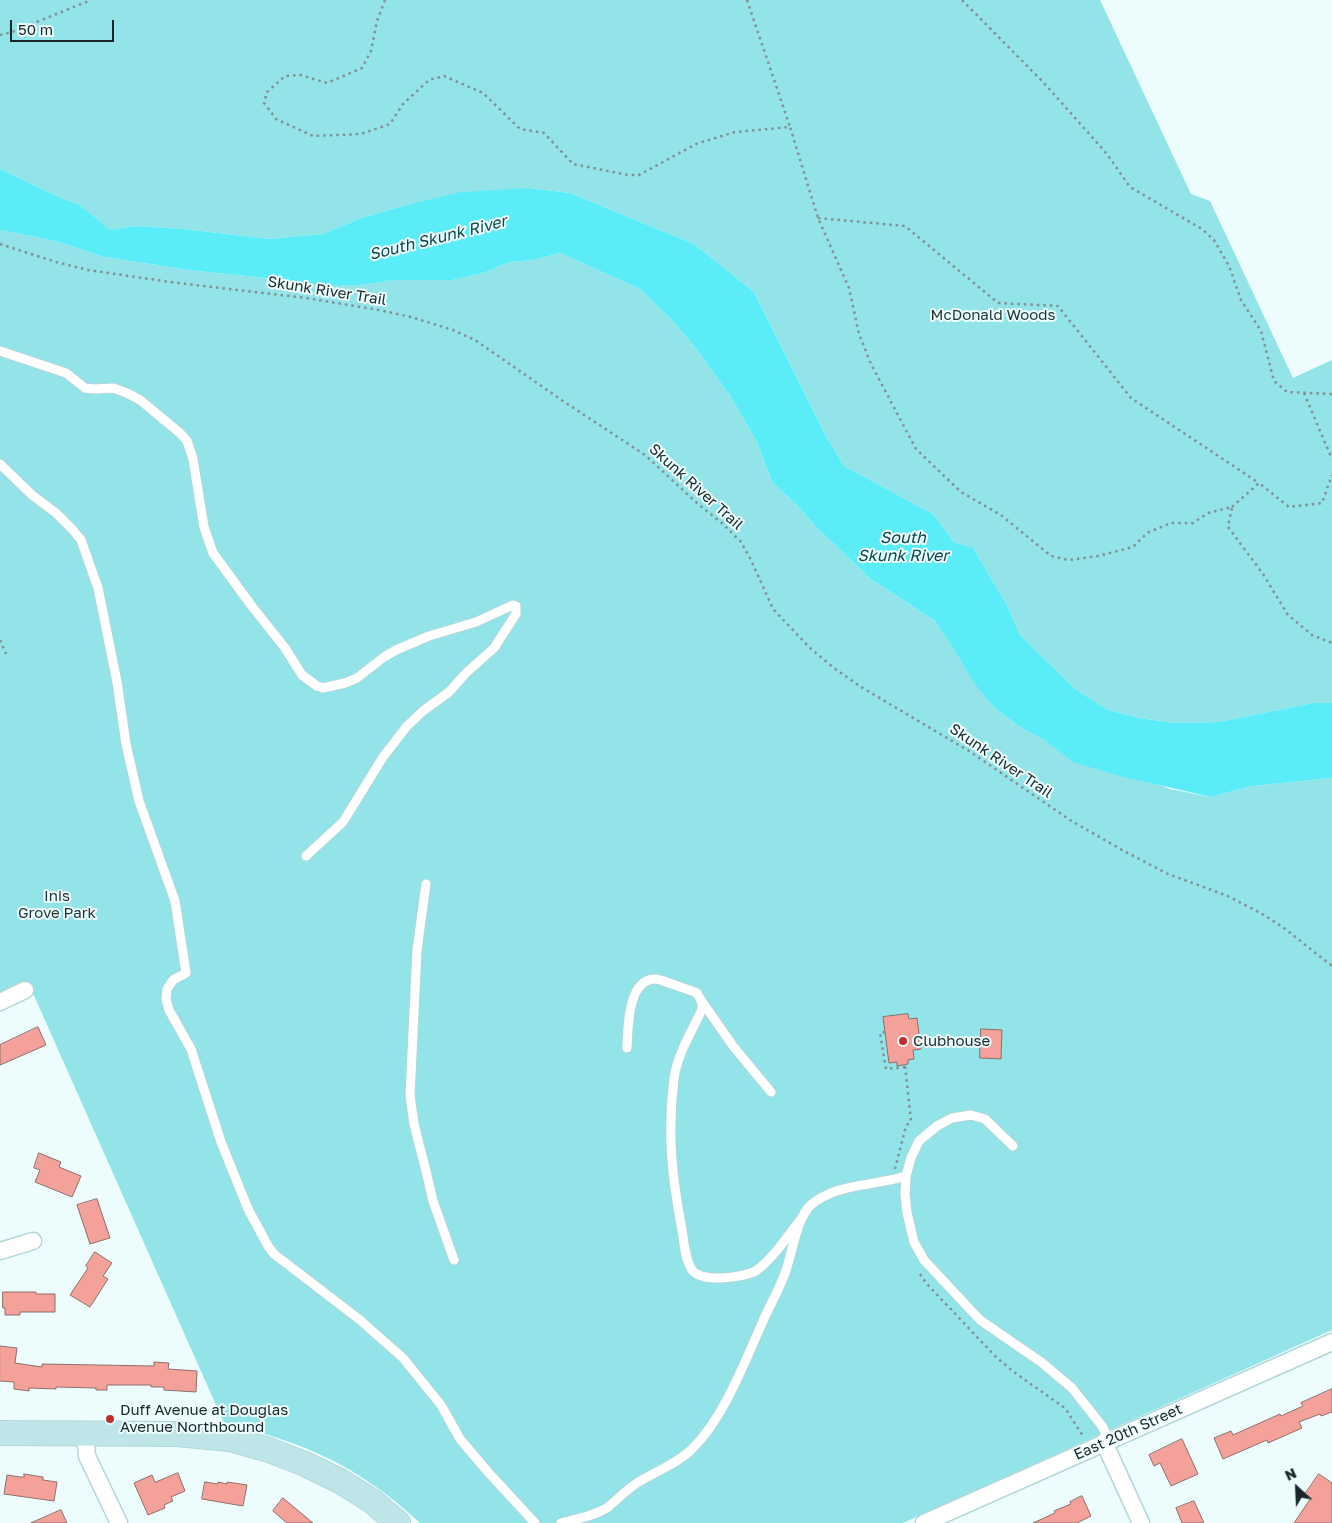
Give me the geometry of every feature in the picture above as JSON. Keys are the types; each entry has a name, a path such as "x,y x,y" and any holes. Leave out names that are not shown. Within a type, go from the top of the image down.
{"main road":[{"path":"0,1433 177,1434 230,1440 261,1448 305,1464 340,1481 372,1501 398,1523"}],"street":[{"path":"0,1002 24,990"},
{"path":"0,1251 33,1241"},
{"name":"East 20th Street","path":"924,1523 1332,1342"},
{"path":"85,1434 87,1456 119,1523"},
{"path":"1106,1441 1141,1523"}],"lane":[{"path":"0,351 66,373 86,388 113,388 127,393 140,400 180,433 187,442 194,459 204,527 213,553 250,605 285,648 302,675 316,686 323,688 345,684 357,678 384,657 410,644 476,622 513,605 516,606 516,614 494,648 466,673 449,692 423,711 407,726 383,757 343,822 306,856"},
{"path":"0,464 32,495 56,513 72,529 80,540 92,569 98,588 115,672 126,744 139,802 175,901 186,973 173,980 167,989 166,999 169,1010 191,1049 216,1127 248,1209 274,1254 353,1314 403,1358 441,1404 464,1444 535,1523"},
{"path":"426,884 417,950 410,1095 414,1124 433,1201 454,1260"},
{"path":"627,1048 633,998 641,985 656,979 696,993 732,1046 771,1092"},
{"path":"702,1002 702,1009 678,1060 674,1078 669,1132 676,1196 688,1261 694,1272 703,1276 734,1278 747,1274 757,1269 770,1257 810,1205 822,1197 838,1190 906,1176"},
{"path":"1013,1146 985,1119 971,1115 952,1118 937,1126 920,1141 911,1158 906,1176 907,1213 914,1242 924,1260 980,1320 1040,1362 1072,1388 1102,1426 1106,1441"},
{"path":"562,1523 602,1510 633,1486 690,1451 699,1442 733,1387 778,1292 804,1215"}],"path":[{"path":"0,35 12,32 90,0"},
{"path":"385,0 377,20 371,51 362,68 327,83 300,75 285,76 267,92 264,103 276,120 314,136 361,134 390,124 403,104 429,80 444,76 483,93 520,130 544,133 574,164 628,175 640,175 696,144 735,132 790,127"},
{"path":"748,0 818,218 849,288 859,334 871,364 916,449 961,492 1001,515 1051,556 1069,560 1098,556 1133,547 1147,533 1171,523 1194,523 1208,513 1232,507 1259,483"},
{"path":"962,0 1044,83 1107,154 1130,187 1202,229 1214,240 1229,266 1241,300 1261,331 1274,382 1287,392 1332,394"},
{"path":"818,218 905,226 998,303 1058,306 1131,398 1259,483 1289,507 1322,504 1332,475"},
{"name":"Skunk River Trail","path":"0,244 88,270 298,297 379,310 419,319 453,330 475,340 566,404 645,455 722,524 741,542 773,609 810,648 841,673 861,687 969,751 1070,820 1122,850 1168,874 1228,896 1264,915 1284,928 1332,966"},
{"path":"1304,393 1332,458"},
{"path":"1232,507 1228,527 1264,574 1288,615 1312,635 1332,643"},
{"path":"0,640 6,654"},
{"path":"885,1032 880,1033 886,1069 905,1066 911,1121 906,1126 903,1135 893,1179"},
{"path":"918,1271 926,1283 996,1357 1065,1408 1086,1442"}],"green space":[{"name":"McDonald Woods","path":"0,0 1100,0 1191,194 1210,201 1293,378 1332,360 1332,703 1313,703 1219,722 1174,723 1140,718 1108,710 1075,689 1020,635 1007,605 973,548 954,542 933,514 844,466 827,438 754,292 694,244 570,193 529,188 410,204 361,218 323,234 269,239 184,229 136,226 110,230 80,205 0,169"},
{"name":"Inis Grove Park","path":"0,230 55,241 105,257 188,270 285,280 306,285 361,285 395,280 453,280 483,273 510,262 534,260 560,253 640,289 671,319 695,347 731,397 757,442 772,482 871,579 935,621 995,708 1020,727 1046,741 1170,789 1211,797 1252,786 1332,778 1332,1330 903,1523 420,1523 375,1486 329,1459 280,1439 224,1423 28,982 0,994"}],"water":[{"name":"South Skunk River","path":"0,169 80,205 110,230 136,226 184,229 269,239 323,234 361,218 462,192 529,188 570,193 694,244 754,292 827,438 844,466 933,514 954,542 973,548 1007,605 1020,635 1075,689 1108,710 1140,718 1174,723 1219,722 1313,703 1332,703 1332,778 1252,786 1211,797 1116,775 1073,762 1046,741 1020,727 995,708 975,684 935,621 871,579 772,482 757,442 731,397 695,347 671,319 640,289 560,253 534,260 510,262 483,273 453,280 395,280 361,285 306,285 285,280 188,270 105,257 55,241 0,230"}],"building":[{"name":"Clubhouse","path":"908,1014 909,1019 917,1018 921,1049 913,1050 914,1059 908,1060 908,1064 897,1066 897,1062 889,1063 883,1017"},
{"path":"38,1027 46,1045 0,1065 0,1045"},
{"path":"981,1029 1002,1030 1001,1059 980,1058"},
{"path":"39,1153 61,1162 59,1167 81,1176 72,1197 35,1182 40,1170 34,1168"},
{"path":"97,1199 110,1238 90,1244 77,1205"},
{"path":"95,1252 112,1263 103,1276 108,1279 90,1307 70,1295 88,1268 86,1266"},
{"path":"3,1292 55,1294 55,1312 20,1312 20,1315 5,1315"},
{"path":"0,1346 17,1348 15,1363 42,1367 42,1364 154,1366 154,1362 169,1363 168,1369 197,1371 196,1392 164,1390 164,1387 151,1387 151,1385 107,1385 107,1390 56,1387 56,1389 29,1388 29,1391 14,1389 14,1382 0,1381"},
{"path":"1332,1389 1332,1412 1321,1416 1320,1414 1299,1422 1302,1428 1268,1443 1267,1440 1223,1459 1214,1438 1231,1431 1233,1435 1280,1414 1281,1416 1303,1406 1301,1403"},
{"path":"1182,1439 1198,1474 1171,1486 1160,1463 1154,1466 1149,1455"},
{"path":"178,1473 185,1491 171,1497 173,1501 164,1505 165,1508 148,1515 134,1483 152,1475 155,1482"},
{"path":"24,1474 43,1477 43,1480 57,1482 54,1501 4,1494 7,1475 24,1477"},
{"path":"1319,1474 1332,1483 1332,1523 1294,1523 1311,1498 1305,1494"},
{"path":"205,1482 227,1484 227,1482 247,1485 243,1506 202,1499"},
{"path":"1082,1496 1091,1516 1077,1523 1033,1523 1055,1513 1054,1511 1071,1504 1070,1502"},
{"path":"283,1498 313,1523 287,1523 273,1511"},
{"path":"1194,1501 1204,1523 1182,1523 1176,1508"},
{"path":"61,1510 67,1523 31,1523"}],"place":[{"name":"Clubhouse","path":"903,1041"},
{"name":"Duff Avenue at Douglas Avenue Northbound","path":"110,1419"}]}
